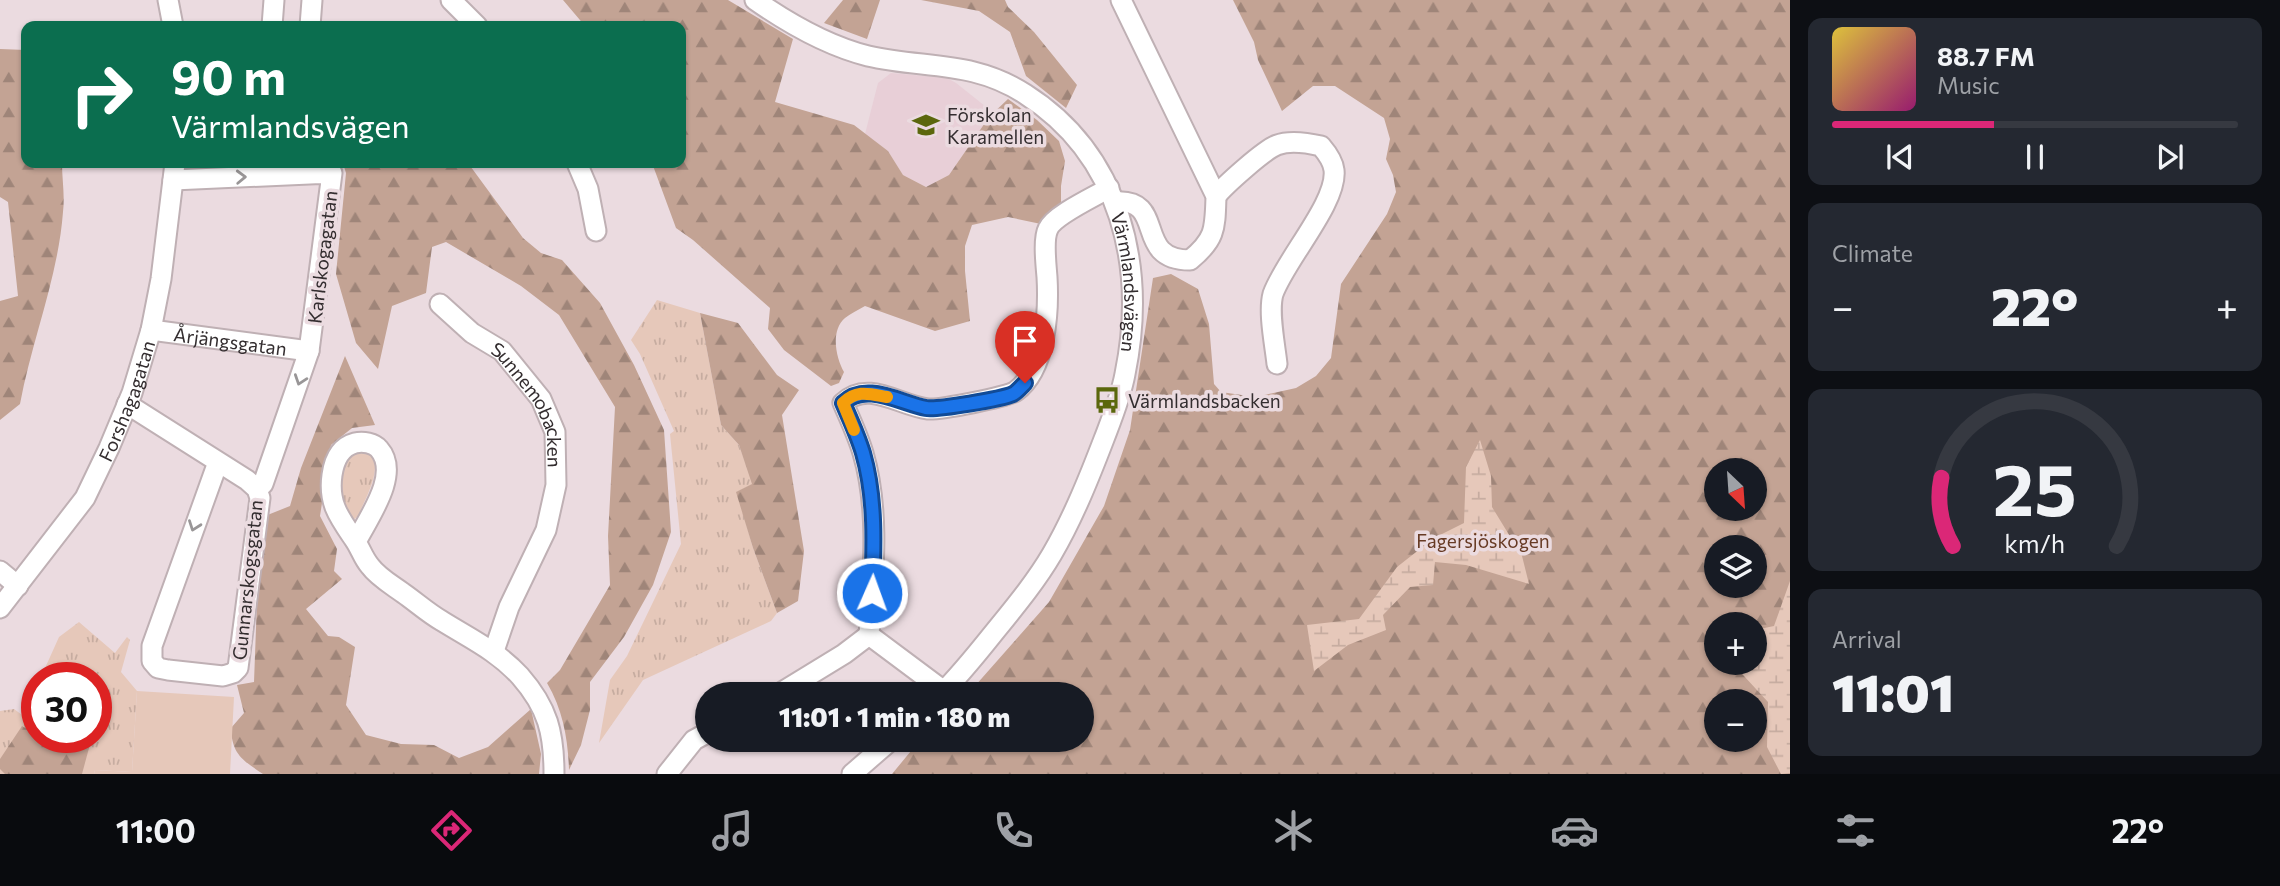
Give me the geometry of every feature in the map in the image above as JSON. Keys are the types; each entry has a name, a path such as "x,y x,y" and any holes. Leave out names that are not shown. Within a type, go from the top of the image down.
{"street":[{"path":"168,0 172,21"},
{"path":"272,21 274,0"},
{"path":"310,21 312,0"},
{"path":"450,0 472,21"},
{"path":"1121,0 1216,196 1240,173 1277,145 1306,143 1321,146 1334,166 1331,191 1273,296 1271,308 1277,364"},
{"name":"Värmlandsvägen","path":"758,1 815,36 865,55 896,61 945,65 999,79 1026,94 1063,123 1087,151 1112,195 1124,231 1133,303 1125,374 1118,401 1090,476 1051,555 1005,619 951,682"},
{"path":"579,168 587,189 596,231"},
{"name":"Forshagagatan","path":"0,608 85,498 127,404 151,330 161,279 174,171"},
{"name":"Karlskogagatan","path":"174,171 332,173 309,351 263,484 257,489"},
{"name":"Värmlandsvägen","path":"928,682 869,635 874,535 872,498 863,452 843,403 850,396 859,393 890,397 929,409 1014,394 1025,383 1041,353 1048,289 1047,229 1056,220 1112,195 1139,206 1147,218 1156,246 1164,255 1176,260 1190,260 1211,241 1216,196"},
{"name":"Sunnemobacken","path":"440,304 472,333 502,351 541,399 555,432 556,485 546,530 509,607 494,651"},
{"name":"Årjängsgatan","path":"151,330 309,351"},
{"name":"Gunnarskogsgatan","path":"127,404 247,480 257,489 260,498 238,668 223,677 158,668 152,661 152,646 218,462"},
{"path":"356,542 387,480 384,457 378,447 366,442 354,443 338,454 332,472 331,490 336,514 369,566 379,575 441,620 494,651 519,675 538,699 554,743 554,774"},
{"path":"0,570 18,586"},
{"path":"798,682 869,635"},
{"path":"667,774 695,739"},
{"path":"852,774 877,752"}],"shaded area":[{"name":"Förskolan Karamellen","path":"891,73 947,78 990,110 989,117 949,175 926,187 903,175 888,151 865,134 878,83"}],"green space":[{"path":"563,0 728,0 793,39 775,102 854,125 888,151 903,175 926,187 949,175 989,117 1008,99 1037,120 1059,141 1065,161 1061,209 1041,224 1008,217 972,225 965,246 970,321 935,331 865,306 845,318 840,323 836,337 837,352 844,372 839,383 831,386 784,350 768,329 770,308 676,228 654,168 686,168 686,21 581,21"},
{"path":"843,0 880,0 867,39 824,23"},
{"path":"921,0 1005,0 1008,7 1034,32 1077,85 1066,108 1026,76 1010,32 979,11"},
{"name":"Fagersjöskogen","path":"1233,0 1790,0 1790,774 892,774 910,752 1094,752 1094,682 978,682 1049,602 1104,506 1130,430 1153,278 1171,274 1198,289 1209,324 1214,384 1221,392 1255,397 1296,388 1316,376 1331,358 1341,284 1387,214 1396,192 1386,159 1390,139 1384,118 1335,86 1313,86 1282,111 1258,60 1254,42"},
{"path":"0,49 21,50 21,168 62,168 64,200 56,261 20,404 0,420 0,301 18,296 8,202 0,197"},
{"path":"344,168 472,168 523,238 541,253 562,260 600,303 634,365 664,430 671,532 653,585 624,637 590,682 590,710 581,745 569,770 564,725 547,683 560,670 610,585 608,536 615,407 559,315 521,286 446,242 432,247 426,293 392,306 378,369 356,343 336,274"},
{"path":"657,300 700,313 721,425 739,445 753,484 737,492 753,548 777,613 771,621 643,680 599,743 610,680 627,656 681,544 670,434 674,431 640,354 631,340"},
{"path":"700,313 738,323 777,375 799,390 782,415 804,551 798,601 777,613 736,492 752,484 739,445 721,425"},
{"path":"345,356 375,425 352,428 331,445 320,516 337,549 334,571 342,579 306,609 328,636 339,637 355,647 346,705 366,735 401,744 434,745 459,758 488,747 531,709 541,754 539,774 263,774 244,760 233,744 231,728 244,713 237,685 254,682 257,601 265,516 290,506 301,468"},
{"path":"1480,440 1491,476 1492,507 1522,556 1529,584 1466,565 1435,562 1433,585 1410,587 1383,615 1386,630 1348,645 1314,671 1307,625 1359,619 1397,567 1434,538 1464,523 1466,467"},
{"path":"354,451 370,452 375,466 369,492 358,516 352,521 342,504 338,475"},
{"path":"1790,581 1790,773 1781,774 1767,747 1767,689 1756,689 1743,675 1767,675 1767,627 1774,626"},
{"path":"79,622 115,653 127,637 130,640 121,672 137,691 132,772 95,770 94,774 0,774 0,711 14,709 21,714 21,753 112,753 112,662 48,662 59,637"},
{"path":"137,691 234,697 230,774 94,774 95,770 132,772"},
{"path":"21,728 21,753 88,753 82,774 5,774 0,769 0,759"}],"slow traffic":[{"path":"854,430 843,403 850,396 859,393 887,397"}],"place":[{"name":"Förskolan Karamellen","path":"926,125"},
{"name":"Värmlandsbacken","path":"1107,400"}],"route":[{"path":"872,593 872,498 863,452 843,403 850,396 859,393 890,397 929,409 1014,394 1025,383"}]}
